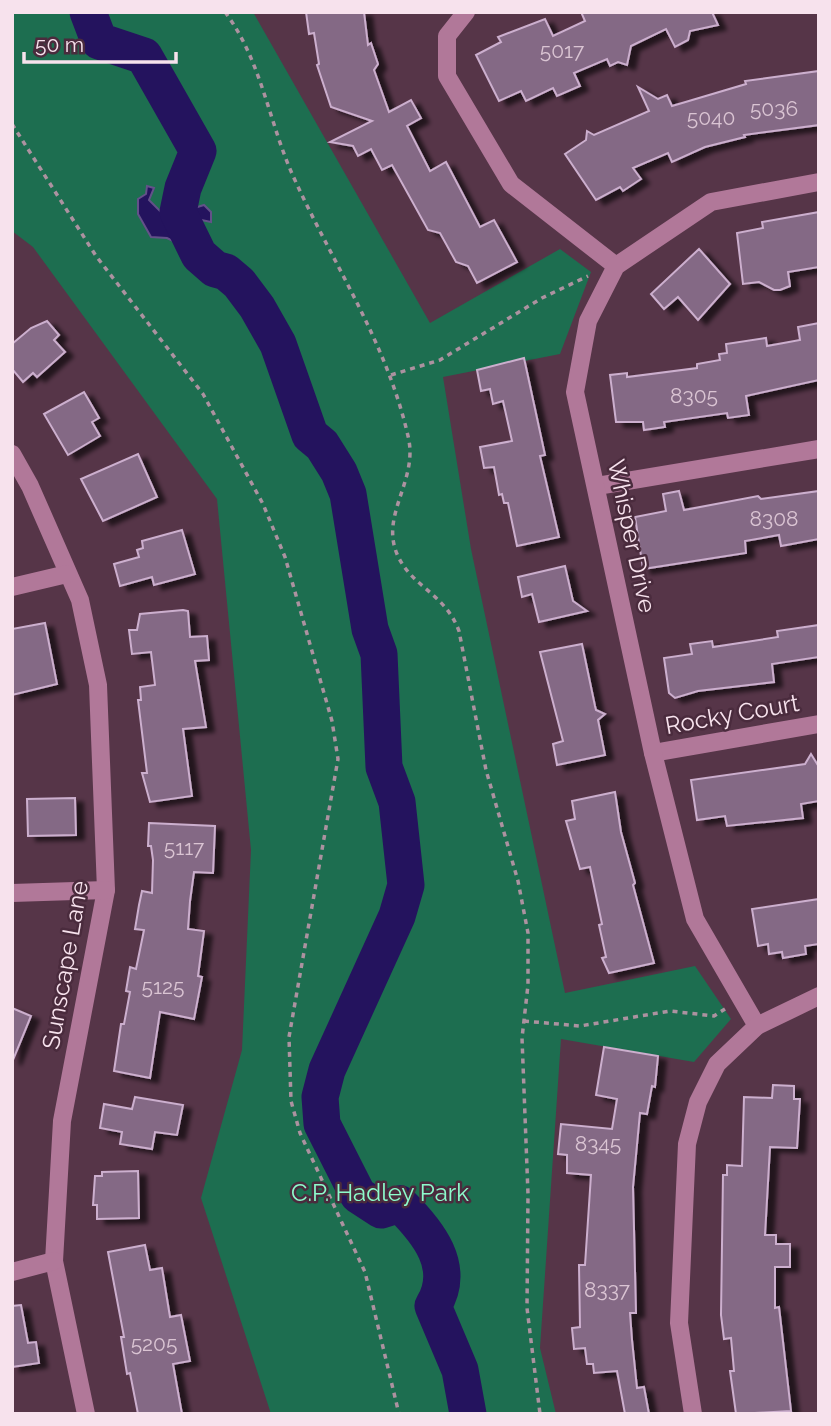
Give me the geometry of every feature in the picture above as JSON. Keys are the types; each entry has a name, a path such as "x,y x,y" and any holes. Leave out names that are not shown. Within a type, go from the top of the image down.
{"street":[{"path":"466,12 447,36 447,76 511,184 616,266"},
{"name":"Whisper Drive","path":"757,1026 695,919 653,752 575,392 588,321 616,266 711,202 819,181"},
{"path":"597,486 819,449"},
{"name":"Sunscape Lane","path":"12,454 30,486 80,600 98,685 106,890 62,1121 54,1261 86,1414"},
{"path":"12,587 67,574"},
{"name":"Rocky Court","path":"653,752 819,724"},
{"path":"12,893 106,890"},
{"path":"693,1414 679,1323 687,1144 698,1102 717,1064 757,1026 819,996"},
{"path":"12,1272 54,1261"}],"path":[{"path":"225,12 250,54 278,141 294,179 391,375 412,454 408,478 391,532 397,554 407,570 443,601 453,614 459,631 486,770 525,905 529,950 524,1021 527,1308 540,1414"},
{"path":"12,124 96,256 203,394 263,504 285,557 332,721 338,759 289,1037 291,1101 300,1133 365,1272 399,1414"},
{"path":"391,375 440,360 542,298 593,274"},
{"path":"524,1021 580,1026 670,1011 714,1016 740,997"}],"green space":[{"name":"C.P. Hadley Park","path":"12,12 253,12 430,323 560,249 591,272 560,354 443,377 471,549 565,993 695,966 731,1019 694,1062 561,1039 540,1348 556,1414 271,1414 201,1198 242,1050 251,850 217,499 33,247 12,231"}],"shaded area":[{"path":"180,183 182,206 188,210 204,205 211,212 211,222 192,218 191,240 181,245 167,238 151,237 138,214 138,199 146,194 147,186 154,188 149,200 165,216 172,212 173,196"}],"building":[{"path":"306,12 364,12 368,45 371,43 378,64 374,70 389,112 411,100 421,118 407,126 430,171 446,162 480,227 494,220 517,262 477,283 468,266 456,262 440,233 428,230 392,165 382,170 371,149 358,156 353,146 330,142 372,121 331,107 317,65 314,33 309,34"},
{"path":"581,12 712,12 718,25 690,31 688,40 675,47 666,29 631,46 627,65 618,62 610,66 607,59 574,73 580,86 557,96 553,88 526,101 521,91 499,101 476,55 501,42 498,37 545,19 553,36 585,21"},
{"path":"819,71 819,125 744,135 745,137 705,147 672,162 668,153 633,168 641,179 623,191 620,187 596,200 565,154 586,140 587,131 594,135 649,111 638,87 658,99 667,95 672,106 746,84 745,81"},
{"path":"819,212 819,267 788,272 790,286 780,290 774,290 759,282 743,284 737,233 763,228 762,222"},
{"path":"699,249 730,284 698,320 678,297 664,309 651,294"},
{"path":"47,321 59,335 54,340 65,352 37,377 33,373 23,382 12,369 12,344 31,328"},
{"path":"819,323 819,380 746,396 749,415 728,418 727,413 664,422 665,427 644,430 643,422 616,422 610,375 627,373 627,377 697,368 697,364 720,360 719,354 727,353 726,344 766,338 767,346 800,340 798,327"},
{"path":"524,358 545,455 540,456 559,537 517,546 508,503 504,503 502,494 499,495 494,467 484,468 480,447 512,441 503,401 493,404 490,389 481,391 477,370"},
{"path":"84,392 99,418 92,422 100,436 68,455 44,414"},
{"path":"138,454 157,497 103,521 81,479"},
{"path":"679,491 684,510 758,496 761,499 819,491 819,539 781,546 779,535 745,541 746,553 643,569 635,517 666,511 663,494"},
{"path":"182,530 195,574 154,585 152,577 120,586 114,564 139,557 137,550 143,548 142,541"},
{"path":"565,566 573,601 587,611 539,622 532,594 522,597 518,577"},
{"path":"188,611 190,637 207,636 209,660 195,661 206,727 183,729 192,796 150,802 142,773 147,773 138,700 141,700 140,687 155,685 151,652 132,654 129,630 137,630 140,614"},
{"path":"45,623 57,684 12,695 12,629"},
{"path":"819,625 819,657 772,664 774,682 698,691 675,698 669,693 664,658 692,654 690,644 712,641 713,647 778,637 777,631"},
{"path":"582,644 596,710 605,714 598,720 605,755 557,765 553,744 563,741 540,652"},
{"path":"811,754 819,767 819,801 801,804 803,818 727,826 725,816 697,820 691,780 805,764"},
{"path":"615,792 621,832 635,883 633,885 654,963 609,973 602,958 606,957 599,925 602,924 590,867 580,869 566,821 575,819 572,801"},
{"path":"75,798 76,835 28,836 27,799"},
{"path":"149,823 215,826 213,873 194,872 190,901 188,929 204,931 198,976 202,977 194,1019 160,1012 150,1078 114,1071 121,1024 124,1024 130,992 126,991 130,967 136,969 144,930 135,929 139,905 142,891 152,893 153,860 151,846 148,846"},
{"path":"819,899 819,944 805,946 806,954 783,958 782,952 769,954 768,944 758,946 752,909"},
{"path":"12,1008 31,1016 13,1060 12,1060"},
{"path":"604,1047 658,1056 655,1087 652,1086 647,1114 640,1113 633,1187 636,1313 630,1313 637,1388 644,1387 649,1414 625,1414 617,1371 594,1373 593,1364 587,1364 585,1348 574,1349 572,1328 580,1327 579,1265 585,1265 591,1175 567,1173 567,1155 558,1154 561,1124 612,1129 617,1099 596,1095"},
{"path":"773,1085 794,1086 794,1099 800,1099 797,1148 770,1147 765,1235 776,1235 776,1244 790,1244 790,1267 775,1267 775,1308 779,1307 791,1411 736,1414 730,1371 734,1371 731,1338 724,1339 721,1315 723,1175 727,1175 727,1165 742,1166 744,1097 772,1098"},
{"path":"135,1097 183,1105 177,1135 155,1132 152,1149 120,1144 122,1132 100,1128 104,1104 132,1109"},
{"path":"138,1171 139,1218 97,1219 97,1205 93,1205 95,1176 102,1176 102,1172"},
{"path":"145,1245 150,1270 162,1268 170,1317 181,1315 190,1361 173,1364 182,1414 138,1414 130,1373 127,1374 121,1337 124,1337 108,1252"},
{"path":"21,1305 28,1343 36,1342 39,1363 12,1367 12,1306"}],"waterway":[{"path":"88,12 99,41 144,56 198,151 183,188 178,212 199,255 215,269 226,272 239,283 257,307 278,344 310,435 322,445 339,472 348,494 370,629 379,654 384,767 397,802 406,885 397,916 327,1070 320,1097 322,1124 358,1195 381,1210 400,1204 420,1226 436,1251 442,1278 440,1292 433,1306 460,1370 468,1414"}]}
